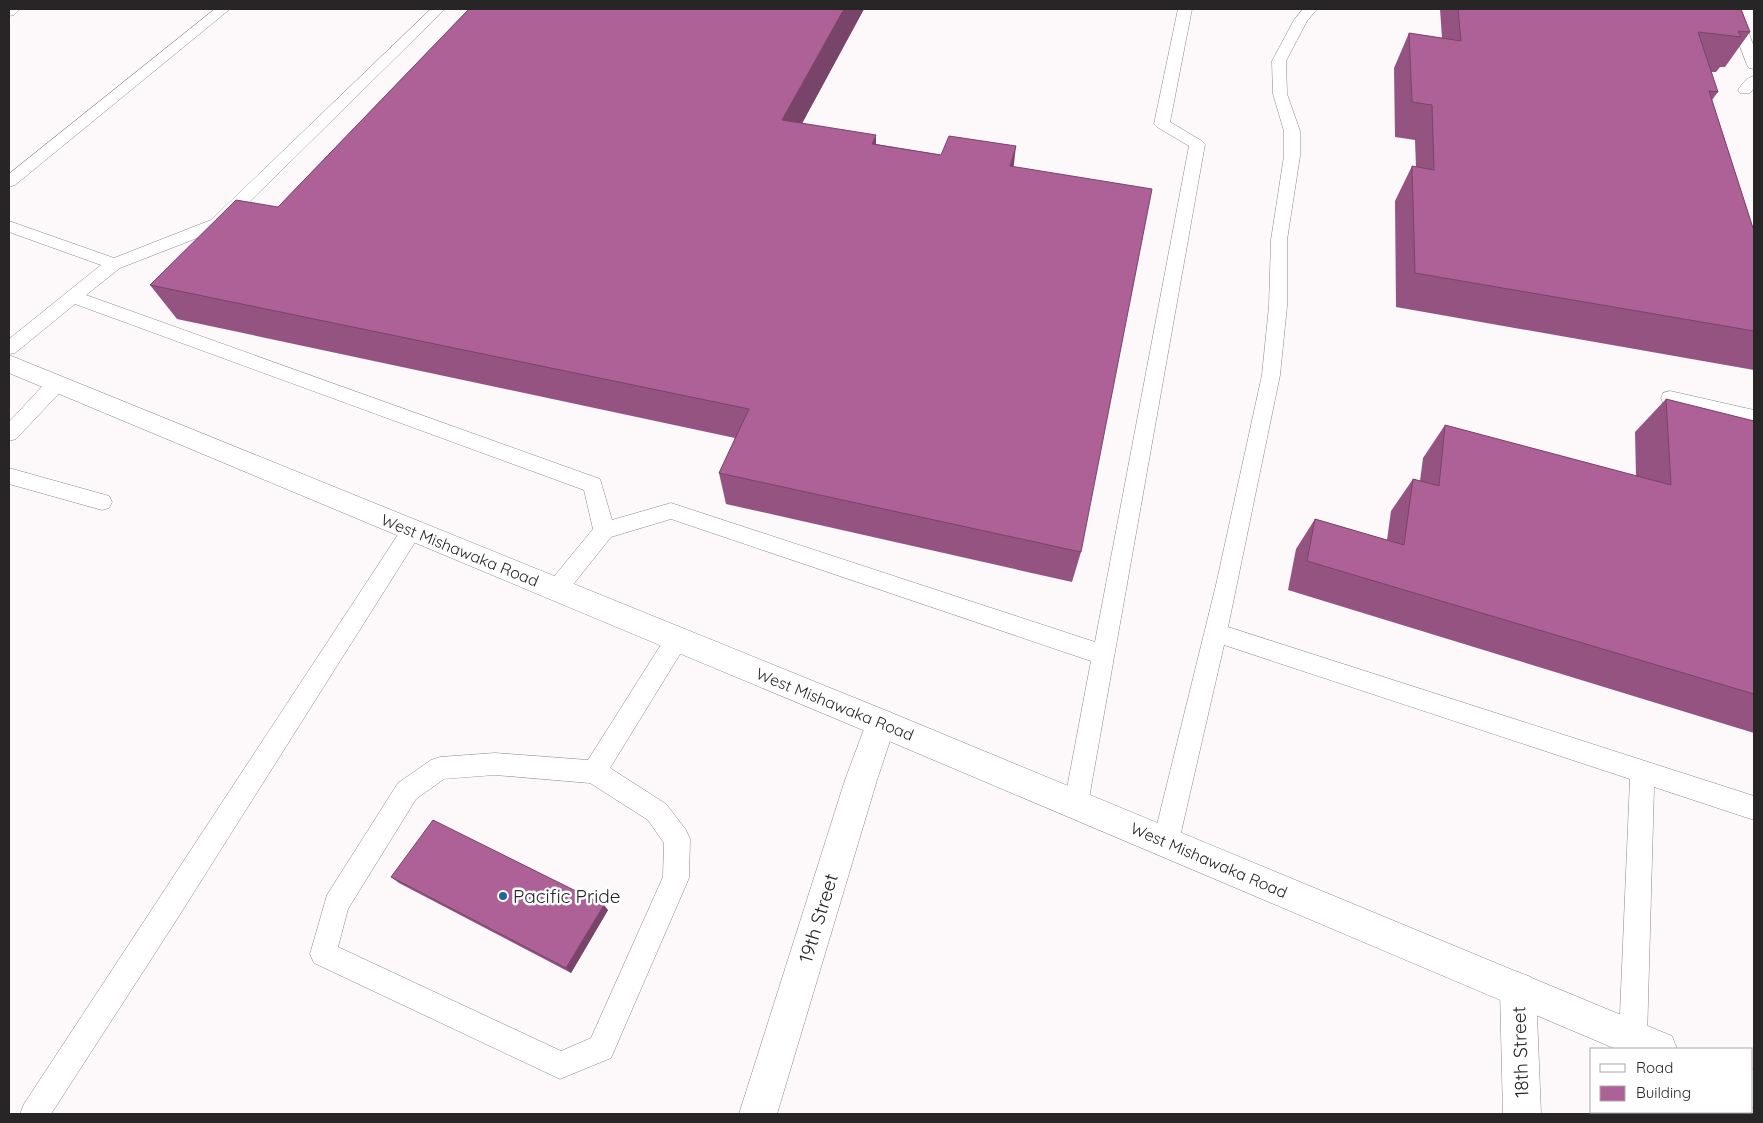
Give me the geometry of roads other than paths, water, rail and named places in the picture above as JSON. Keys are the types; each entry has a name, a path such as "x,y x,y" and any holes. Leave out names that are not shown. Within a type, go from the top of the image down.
{"main road":[{"name":"West Mishawaka Road","path":"9,364 1076,804 1646,1044"},
{"name":"19th Street","path":"758,1114 858,789 881,723"},
{"name":"18th Street","path":"1518,990 1522,1114"}],"lane":[{"path":"9,12 13,9"},
{"path":"9,182 223,9"},
{"path":"9,348 114,264 217,224 438,9"},
{"path":"1076,804 1197,144 1162,124 1185,9"},
{"path":"1166,842 1216,633 1271,375 1278,306 1279,240 1292,156 1292,131 1280,94 1279,61 1301,20 1310,9"},
{"path":"1733,9 1754,65"},
{"path":"9,226 114,264"},
{"path":"73,297 593,485 604,531"},
{"path":"9,434 56,384"},
{"path":"1670,398 1754,417"},
{"path":"9,476 102,502"},
{"path":"556,590 604,531 671,511 1104,655"},
{"path":"34,1114 412,530"},
{"path":"1216,633 1754,808"},
{"path":"594,772 677,639"},
{"path":"495,764 594,772 657,812 677,839 676,878 600,1048 560,1065 323,954 336,904 407,791 440,768 495,764"},
{"path":"1642,772 1646,1044"}],"place":[{"name":"Pacific Pride","path":"503,896"}]}
